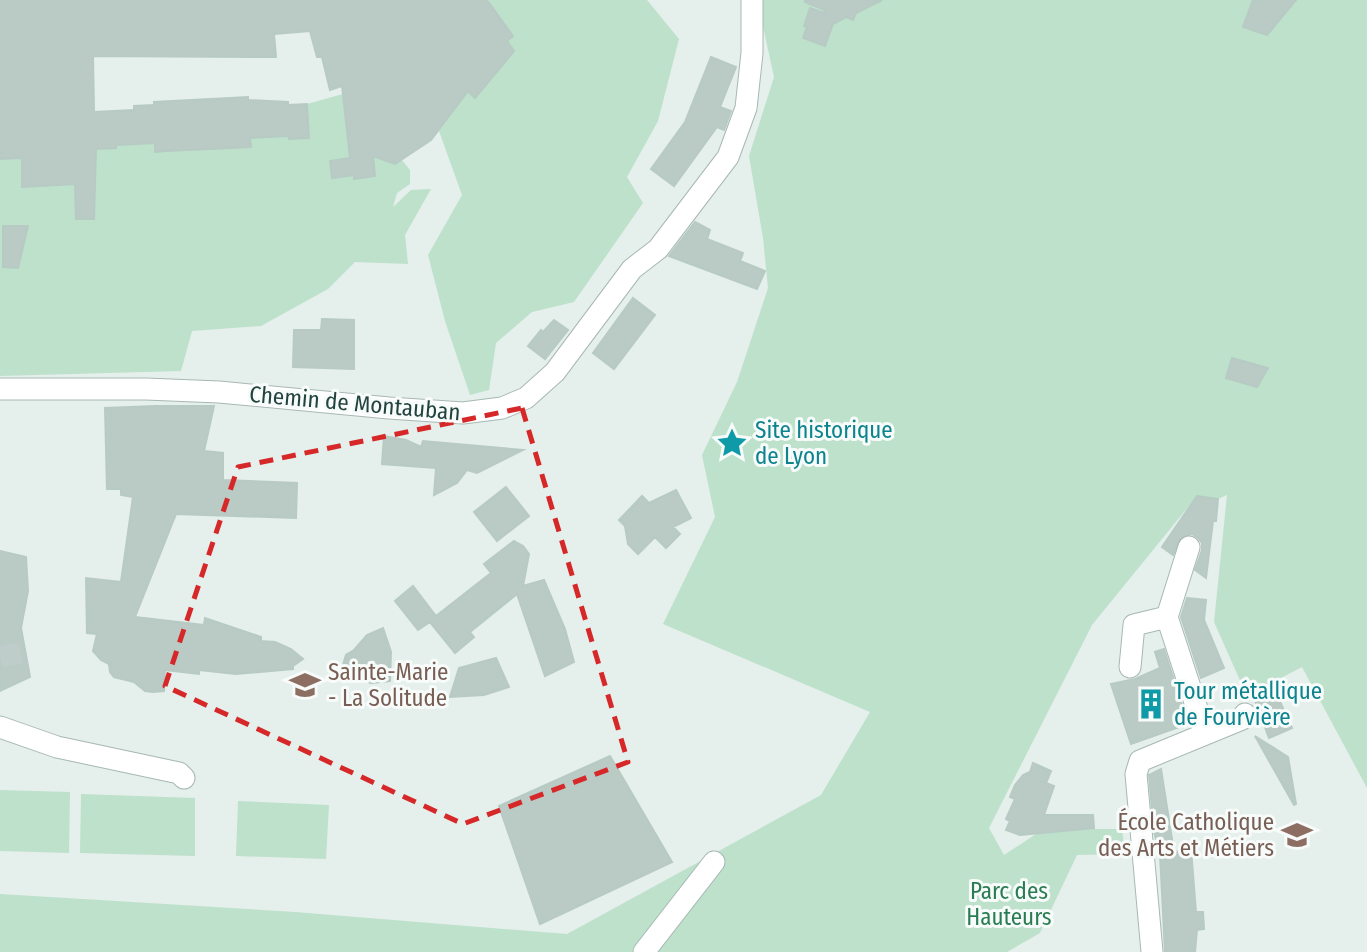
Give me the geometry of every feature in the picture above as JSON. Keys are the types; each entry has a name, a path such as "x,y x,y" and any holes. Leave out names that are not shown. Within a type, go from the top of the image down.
{"street":[{"name":"Chemin de Montauban","path":"0,389 219,391 463,413 489,411 526,398 555,372 632,270 658,249 728,157 746,108 752,53 751,0"},
{"path":"1189,547 1167,617 1205,733"},
{"path":"1130,667 1135,625 1167,617"},
{"path":"1152,952 1136,774 1140,761 1242,719 1245,714"},
{"path":"0,727 57,747 179,773 184,778"},
{"path":"644,952 714,862"}],"highlighted area":[{"path":"522,408 628,762 463,824 165,686 238,467"}],"green space":[{"path":"489,0 647,0 679,39 658,121 627,177 643,203 574,302 532,312 496,343 489,390 470,395 445,321 428,255 462,195 439,131 505,40 488,4"},
{"name":"Parc des Hauteurs","path":"763,0 1367,0 1367,788 1302,667 1247,696 1214,622 1227,495 1218,499 1197,496 1092,625 989,828 1004,855 1036,834 1077,829 1122,829 1125,854 1077,855 1040,933 1007,952 0,952 0,894 295,912 567,934 821,795 870,712 663,624 715,517 702,455 737,382 768,288 763,238 749,156 774,77 762,22"},
{"path":"343,94 369,143 383,141 387,161 395,164 402,160 410,170 410,184 397,193 393,207 411,190 431,189 405,235 408,264 355,262 328,289 261,326 192,331 181,371 0,376 0,159 94,150","holes":["75,184 82,184 94,218 76,219"]},
{"path":"0,790 70,792 69,853 0,851"},
{"path":"81,794 195,798 195,856 80,853"},
{"path":"238,801 329,805 326,859 236,856"}],"building":[{"path":"0,0 487,0 513,36 507,41 514,51 475,98 468,91 431,140 395,164 373,156 375,176 354,179 354,175 332,178 330,161 350,158 342,86 330,90 322,57 317,57 310,31 274,34 276,57 93,56 94,112 134,110 134,106 154,105 154,102 248,97 248,100 288,102 288,105 307,104 309,138 250,138 251,147 155,152 155,143 96,149 94,219 76,219 75,184 22,187 22,158 0,159"},
{"path":"805,0 882,0 856,13 853,20 846,17 833,24 825,46 803,38 810,8 824,13 825,10"},
{"path":"1253,0 1296,0 1267,35 1243,27"},
{"path":"711,57 736,67 720,107 731,111 724,130 717,127 674,186 651,169 685,122"},
{"path":"695,222 710,230 707,239 743,253 740,261 765,271 757,289 669,256"},
{"path":"3,226 28,226 18,268 3,267"},
{"path":"633,298 655,315 614,369 593,353"},
{"path":"322,319 354,320 354,369 293,367 294,330 321,330"},
{"path":"554,320 568,330 545,359 528,346 541,330 543,332"},
{"path":"1232,358 1268,368 1257,387 1226,378"},
{"path":"214,406 204,451 223,453 223,480 297,483 296,518 176,514 135,617 204,625 205,618 261,637 261,641 275,642 291,649 303,659 293,666 293,669 236,674 165,670 164,691 153,692 145,691 134,682 114,677 109,664 93,651 97,634 87,633 86,578 121,582 133,497 121,495 121,489 107,489 105,408"},
{"path":"384,436 406,440 421,447 423,441 523,450 477,473 467,470 457,483 434,495 436,468 382,464"},
{"path":"506,487 529,516 497,541 474,512"},
{"path":"676,490 691,518 673,527 680,534 666,548 655,537 638,554 628,544 625,526 619,520 642,496 649,503"},
{"path":"1197,496 1218,499 1206,578 1195,570 1202,550 1202,543 1198,538 1192,534 1181,537 1173,555 1162,547"},
{"path":"514,541 523,546 529,554 523,586 544,580 565,629 574,662 545,676 517,594 470,632 474,637 455,653 430,622 418,630 395,601 413,586 436,616 491,573 484,564"},
{"path":"0,551 26,557 28,591 21,628 30,677 0,691"},
{"path":"1187,598 1206,600 1204,620 1224,668 1201,678 1181,617"},
{"path":"383,628 391,652 390,681 371,683 347,675 343,665 346,655 367,635"},
{"name":"Tour métallique de Fourvière","path":"1164,649 1188,724 1131,744 1111,684 1135,679 1160,668 1155,652"},
{"path":"496,658 509,687 484,695 450,697 459,668"},
{"path":"1271,682 1292,728 1269,738 1252,693"},
{"path":"1255,736 1288,757 1296,804 1294,805"},
{"path":"610,756 672,862 540,924 499,806"},
{"path":"1033,763 1051,771 1046,783 1054,786 1044,815 1093,815 1094,828 1020,835 1006,830 1010,821 1006,819 1015,799 1010,797 1015,785 1023,775 1030,772"},
{"path":"1161,769 1174,852 1191,849 1196,912 1203,912 1204,929 1197,930 1195,952 1165,952 1160,854 1154,831 1149,775"}],"tunnel":[{"path":"0,657 26,652"}],"place":[{"name":"Site historique de Lyon","path":"732,443"},
{"name":"Sainte-Marie - La Solitude","path":"305,685"},
{"name":"Tour métallique de Fourvière","path":"1151,704"},
{"name":"École Catholique des Arts et Métiers","path":"1297,835"}]}
